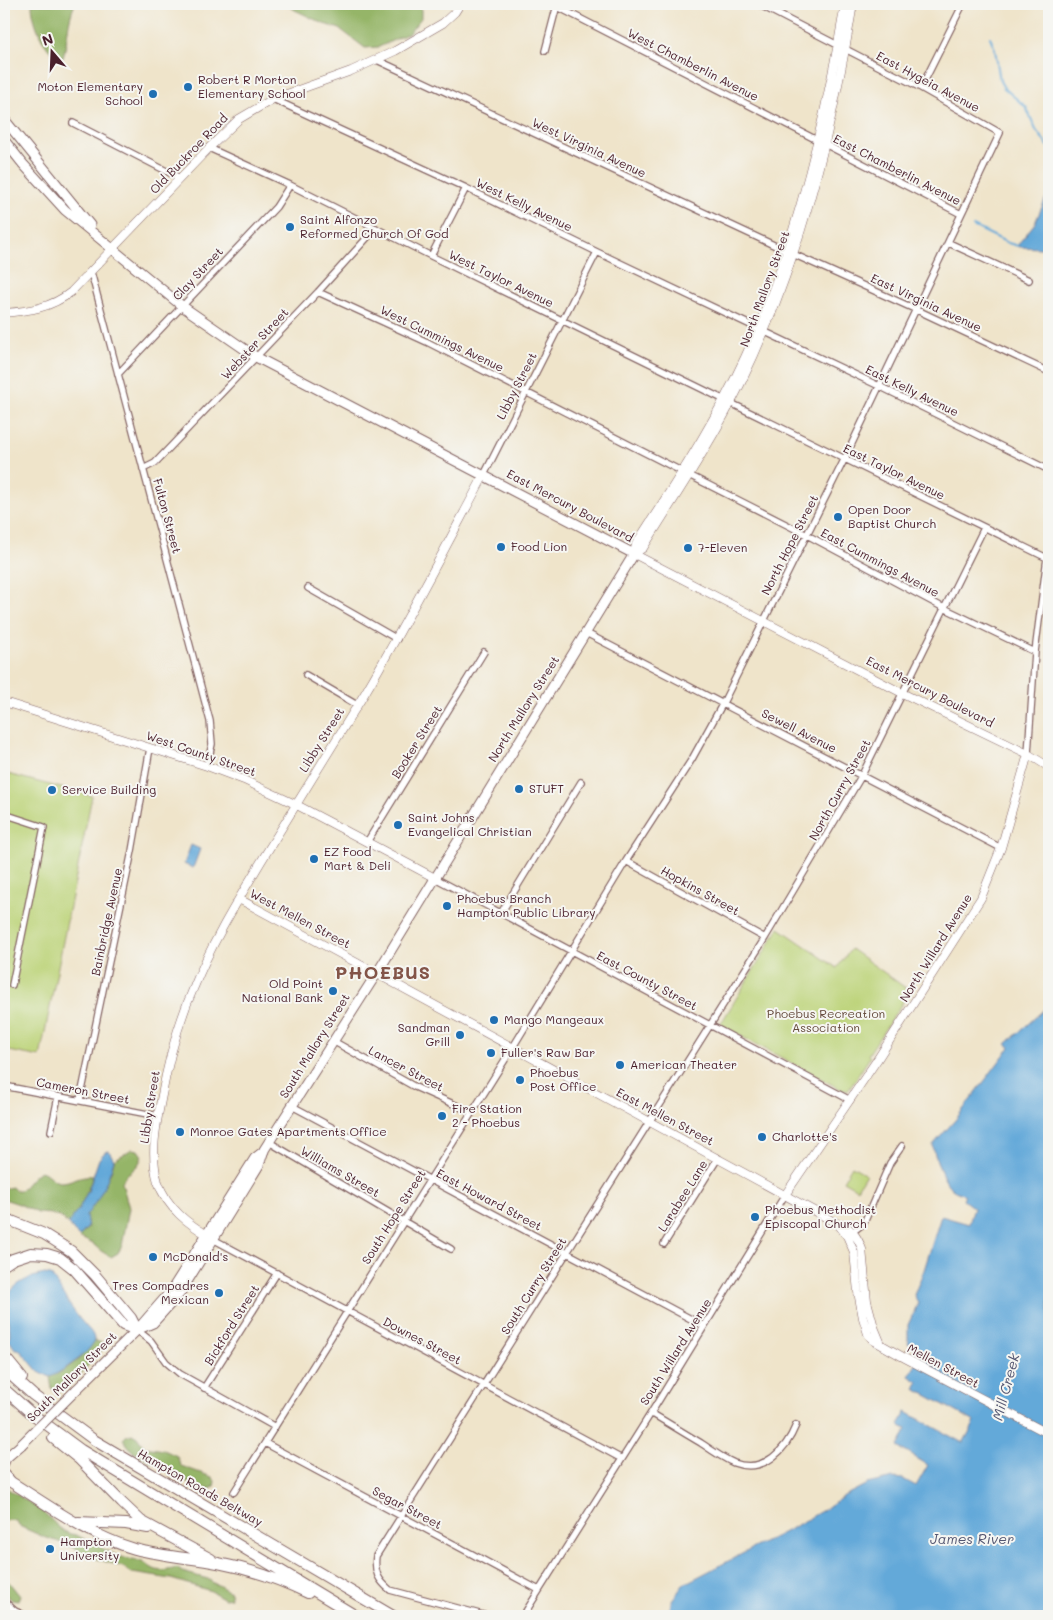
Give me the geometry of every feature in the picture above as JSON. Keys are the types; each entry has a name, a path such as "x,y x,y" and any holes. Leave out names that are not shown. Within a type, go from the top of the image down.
{"highway":[{"path":"4,1218 44,1234 72,1251 131,1318 137,1330"},
{"path":"4,1265 13,1259 31,1253 47,1254 60,1258 79,1275 123,1325 137,1330"},
{"path":"4,1356 34,1388 100,1437 127,1460"},
{"name":"Hampton Roads Beltway","path":"4,1369 32,1395 73,1425 127,1460 393,1616"},
{"path":"4,1389 31,1413 81,1450 353,1614"},
{"path":"4,1395 18,1409 79,1458 132,1513 154,1529 218,1563"},
{"path":"4,1474 11,1482 74,1522 103,1537 136,1549 218,1563 271,1577 353,1614"},
{"path":"74,1522 126,1524 154,1529"}],"main road":[{"name":"Old Buckroe Road","path":"4,313 34,310 52,304 71,292 239,119 273,99 376,60 438,26 450,17 460,4"},
{"name":"North Mallory Street","path":"821,142 845,4"},
{"name":"North Mallory Street","path":"435,878 634,554 643,548 728,401 761,330 790,253 845,49 853,4"},
{"name":"East Mercury Boulevard","path":"4,119 100,237"},
{"name":"East Mercury Boulevard","path":"4,140 65,210 182,306 256,357 902,693 1028,754 1049,767"},
{"name":"Libby Street","path":"210,1237 186,1222 166,1200 158,1181 154,1158 158,1116 168,1063 178,1029 193,988 213,944 397,639 484,475"},
{"name":"West County Street","path":"4,702 207,766 244,780 296,804 435,878"},
{"name":"North Willard Avenue","path":"850,1100 981,898 1001,848 1028,754"},
{"name":"South Mallory Street","path":"4,1463 6,1458 137,1330 153,1323 180,1294 210,1237 259,1165 267,1146 435,878"},
{"name":"West Mellen Street","path":"239,899 377,973"},
{"name":"East Mellen Street","path":"377,973 838,1224 843,1224 850,1234"},
{"name":"South Willard Avenue","path":"786,1195 850,1100"},
{"name":"Mellen Street","path":"850,1234 855,1256 858,1292 868,1334 874,1340 913,1362 1049,1434"}],"street":[{"name":"East Hygeia Avenue","path":"758,4 921,88 1000,133"},
{"path":"921,88 962,4"},
{"path":"545,51 555,5"},
{"name":"West Chamberlin Avenue","path":"555,5 821,142"},
{"name":"West Virginia Avenue","path":"376,60 790,253"},
{"name":"West Kelly Avenue","path":"273,99 466,188 761,330"},
{"path":"73,123 180,178"},
{"name":"North Hope Street","path":"571,951 692,759 723,703 917,310 1000,133"},
{"name":"East Chamberlin Avenue","path":"821,142 961,214"},
{"name":"West Taylor Avenue","path":"209,148 290,185 728,401"},
{"name":"Clay Street","path":"118,374 276,207 290,185"},
{"path":"431,256 466,188"},
{"name":"Webster Street","path":"143,469 155,463 318,292 376,228"},
{"path":"949,243 1029,280"},
{"name":"Libby Street","path":"484,475 597,252"},
{"name":"East Virginia Avenue","path":"790,253 1049,372"},
{"name":"Fulton Street","path":"91,272 143,469 160,525 212,729 212,744 207,766"},
{"name":"West Cummings Avenue","path":"318,292 427,342 685,474"},
{"name":"East Kelly Avenue","path":"761,330 1049,470"},
{"name":"East Taylor Avenue","path":"728,401 1048,558"},
{"name":"East Cummings Avenue","path":"685,474 807,535 944,608 1035,652"},
{"name":"North Curry Street","path":"709,1026 765,938 862,775 984,528"},
{"name":"North Willard Avenue","path":"1028,754 1035,652 1048,558"},
{"path":"308,588 397,639"},
{"name":"Sewell Avenue","path":"586,633 1001,848"},
{"name":"Booker Street","path":"367,842 484,652"},
{"path":"306,675 357,705"},
{"name":"Bainbridge Avenue","path":"80,1100 132,851 150,748"},
{"path":"501,913 582,782"},
{"path":"4,814 44,827 12,985"},
{"name":"Hopkins Street","path":"626,861 765,938"},
{"name":"East County Street","path":"435,878 850,1100"},
{"name":"South Hope Street","path":"234,1492 513,1047 571,951"},
{"name":"South Curry Street","path":"487,1616 390,1590 382,1584 377,1576 376,1556 709,1026"},
{"name":"Lancer Street","path":"333,1041 415,1087 471,1112"},
{"name":"Cameron Street","path":"4,1086 158,1116"},
{"path":"51,1131 58,1096"},
{"name":"East Howard Street","path":"292,1106 704,1326"},
{"name":"Williams Street","path":"267,1146 451,1249"},
{"path":"850,1234 862,1226 890,1163 902,1146"},
{"name":"Larabee Lane","path":"664,1244 718,1158"},
{"name":"South Willard Avenue","path":"523,1616 786,1195"},
{"name":"Downes Street","path":"210,1237 622,1459"},
{"name":"Bickford Street","path":"204,1388 277,1273"},
{"path":"137,1330 151,1341 163,1359 173,1368 204,1388 275,1427"},
{"path":"651,1413 724,1457 742,1465 758,1464 773,1457 786,1446 796,1425"},
{"name":"Segar Street","path":"266,1443 539,1590"},
{"path":"4,1601 15,1611 26,1616"}],"green space":[{"path":"32,4 75,4 70,17 63,58 57,56 46,46 36,24"},
{"path":"286,4 421,4 421,18 409,33 379,47 365,48 340,29 324,24"},
{"path":"4,773 92,796 40,1057 4,1050"},
{"name":"Phoebus Recreation Association","path":"779,928 837,968 851,949 910,991 868,1055 870,1057 848,1091 845,1089 844,1091 720,1025"},
{"path":"132,1149 138,1150 142,1156 140,1162 126,1176 122,1183 129,1208 122,1246 118,1253 111,1257 79,1237 88,1228 86,1216 111,1172 114,1160"},
{"path":"852,1166 866,1174 857,1189 843,1181"},
{"path":"40,1171 58,1182 84,1176 93,1176 83,1201 68,1224 60,1217 38,1213 4,1199 4,1189 12,1187 15,1190 21,1190"},
{"path":"94,1341 104,1343 106,1346 76,1379 57,1393 52,1389 50,1377 75,1362"},
{"path":"132,1434 137,1437 144,1447 164,1450 177,1456 181,1466 212,1477 215,1481 214,1487 210,1489 201,1488 170,1474 162,1467 133,1452 123,1439"},
{"path":"4,1489 8,1489 41,1510 66,1532 117,1555 143,1561 155,1570 163,1571 177,1568 182,1572 208,1579 230,1592 231,1598 225,1599 211,1591 171,1579 132,1573 123,1567 97,1559 68,1545 19,1526 16,1521 4,1521"},
{"path":"4,1576 20,1596 18,1601 12,1600 4,1593"}],"water":[{"path":"1049,191 1049,253 1041,248 1018,246 1035,223"},
{"path":"191,845 200,849 193,868 184,864"},
{"name":"James River","path":"1049,1005 1049,1616 668,1616 672,1600 684,1584 794,1527 844,1496 867,1484 893,1478 903,1479 916,1486 928,1465 898,1447 907,1429 899,1425 906,1412 963,1443 975,1422 915,1389 918,1382 909,1376 919,1359 919,1351 908,1343 908,1325 918,1303 914,1295 941,1216 969,1224 974,1208 963,1200 965,1195 953,1190 947,1184 939,1167 933,1145 956,1119 1010,1047 1006,1044"},
{"path":"109,1151 114,1160 111,1169 103,1190 86,1216 88,1227 79,1237 68,1224 88,1191 99,1159 105,1152"},
{"path":"45,1274 51,1275 94,1338 88,1350 50,1377 37,1370 19,1349 15,1349 9,1340 5,1308 9,1294 18,1284"}],"waterway":[{"path":"990,37 995,49 1000,81 1004,88 1026,107 1036,130 1049,147"},
{"path":"973,226 1018,246"}],"place":[{"name":"Robert R Morton Elementary School","path":"188,87"},
{"name":"Moton Elementary School","path":"153,94"},
{"name":"Saint Alfonzo Reformed Church Of God","path":"290,227"},
{"name":"Open Door Baptist Church","path":"838,517"},
{"name":"Food Lion","path":"501,547"},
{"name":"7-Eleven","path":"688,548"},
{"name":"STUFT","path":"519,789"},
{"name":"Service Building","path":"52,790"},
{"name":"Saint Johns Evangelical Christian","path":"398,825"},
{"name":"EZ Food Mart & Deli","path":"314,859"},
{"name":"Phoebus Branch Hampton Public Library","path":"447,906"},
{"name":"Old Point National Bank","path":"333,991"},
{"name":"Mango Mangeaux","path":"494,1020"},
{"name":"Sandman Grill","path":"460,1035"},
{"name":"Fuller's Raw Bar","path":"491,1053"},
{"name":"American Theater","path":"620,1065"},
{"name":"Phoebus Post Office","path":"520,1080"},
{"name":"Fire Station 2 - Phoebus","path":"442,1116"},
{"name":"Monroe Gates Apartments Office","path":"180,1132"},
{"name":"Charlotte's","path":"762,1137"},
{"name":"Phoebus Methodist Episcopal Church","path":"755,1217"},
{"name":"McDonald's","path":"153,1257"},
{"name":"Tres Compadres Mexican","path":"219,1293"},
{"name":"Hampton University","path":"50,1549"}],"district":[{"name":"PHOEBUS","path":"383,973"}],"water label":[{"name":"Mill Creek","path":"1006,1387"}]}
